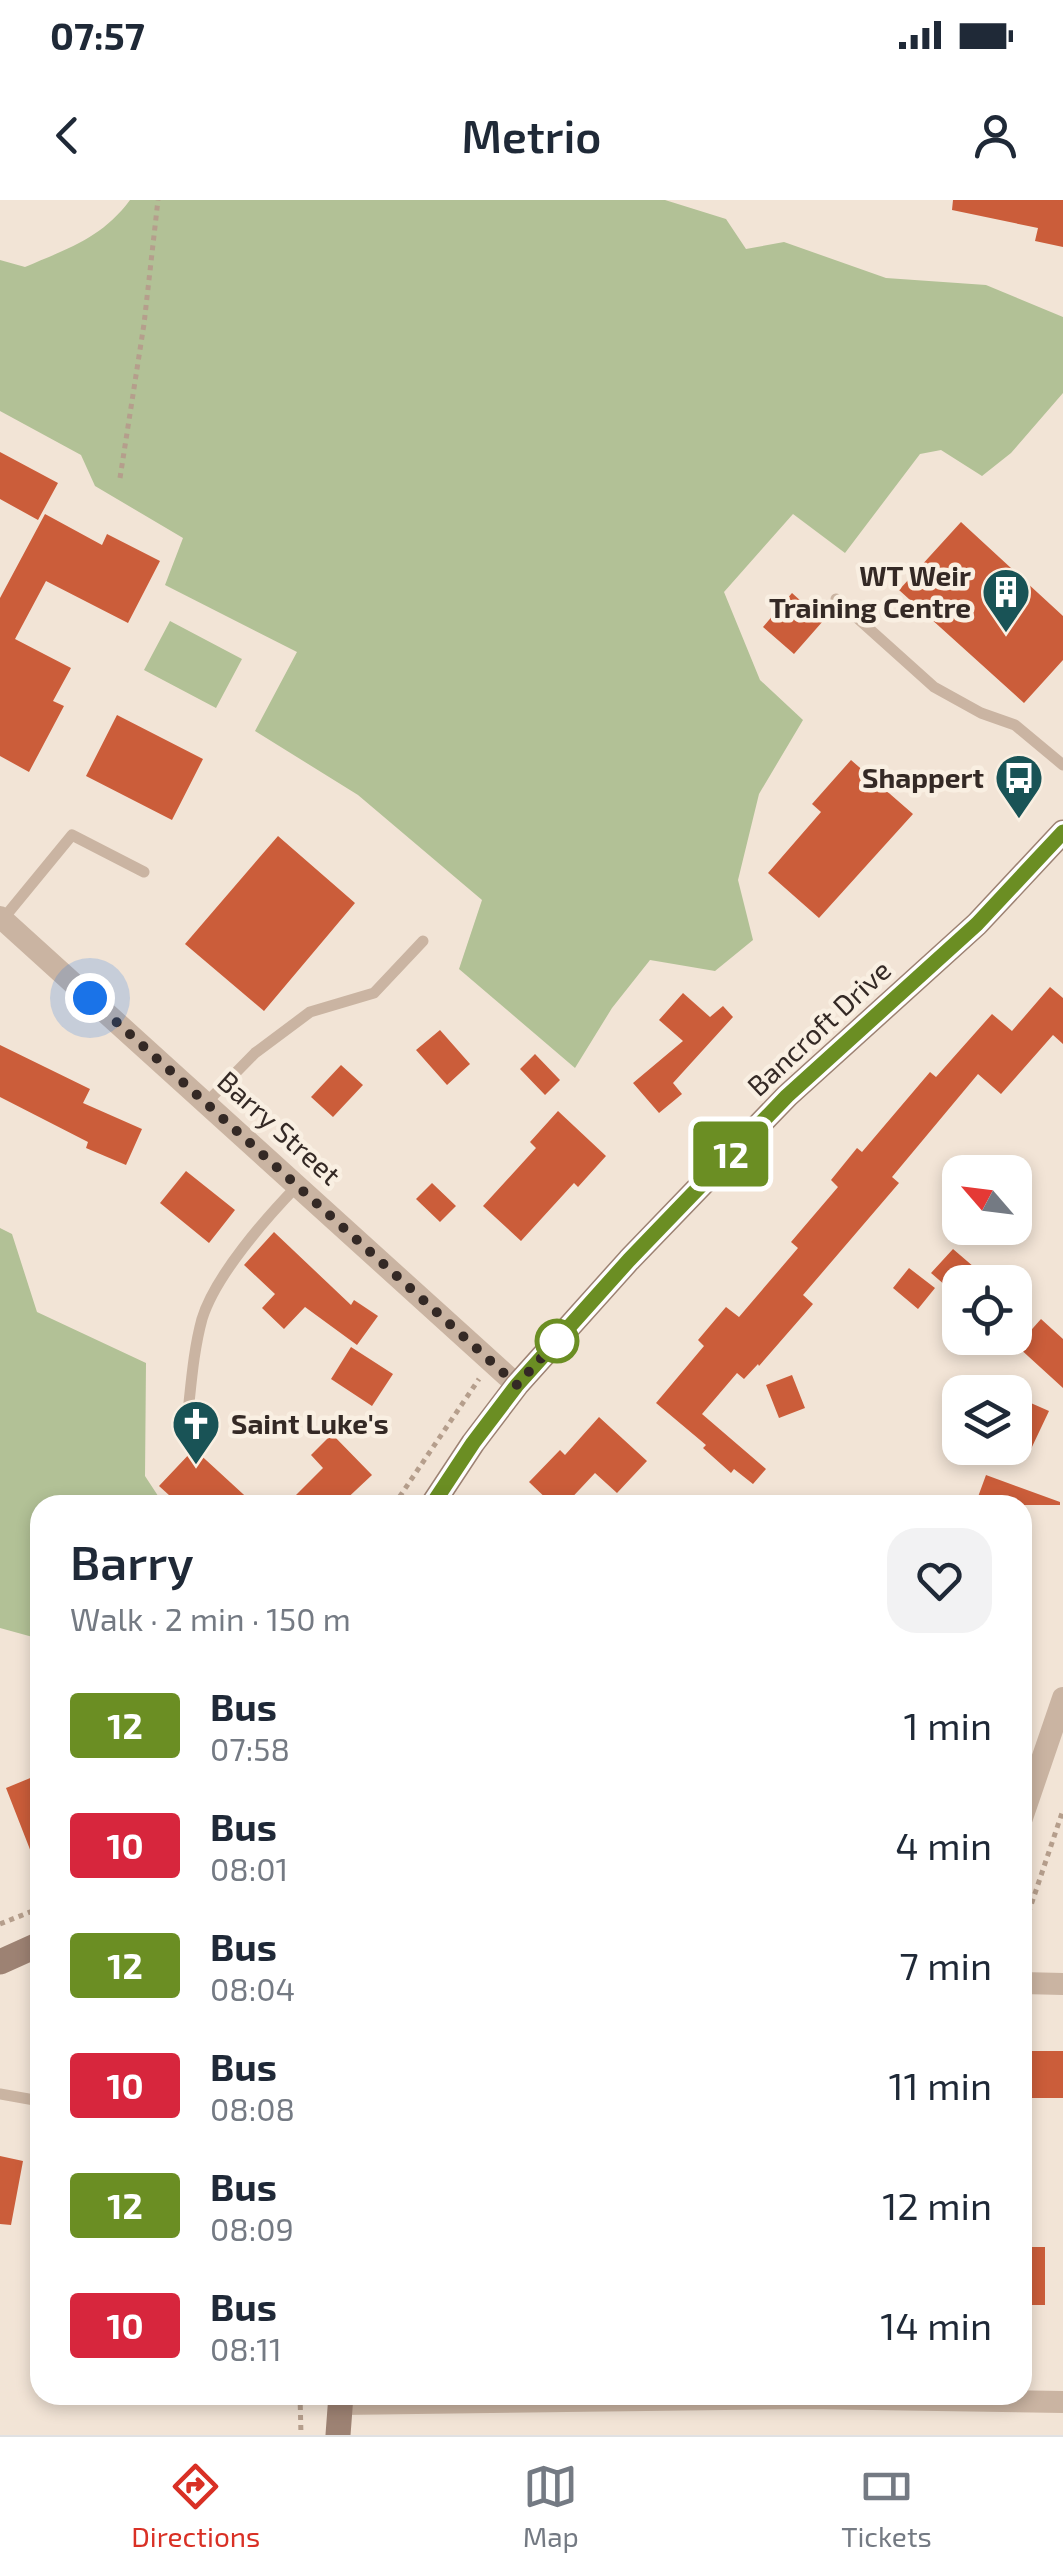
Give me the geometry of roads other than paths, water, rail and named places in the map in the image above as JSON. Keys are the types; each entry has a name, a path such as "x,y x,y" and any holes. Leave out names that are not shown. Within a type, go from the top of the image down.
{"main road":[{"name":"Bancroft Drive","path":"439,1495 517,1385 629,1260 787,1096 977,924 1063,832"},
{"path":"0,1962 30,1948"},
{"path":"338,2435 341,2405"}],"street":[{"name":"Barry Street","path":"1,918 517,1385"},
{"path":"1032,1789 1063,1698"},
{"path":"1032,1983 1063,1984"},
{"path":"1032,2402 1063,2402"}],"lane":[{"path":"836,599 934,687 1015,725 1063,765"},
{"path":"1,918 72,835 144,872"},
{"path":"206,1103 254,1053 310,1012 374,993 423,941"},
{"path":"187,1420 203,1316 222,1279 264,1220 298,1186"},
{"path":"0,2094 30,2098"}],"place":[{"name":"WT Weir Training Centre","path":"1006,634"},
{"name":"Shappert","path":"1019,820"},
{"name":"Saint Luke's","path":"196,1466"}]}
